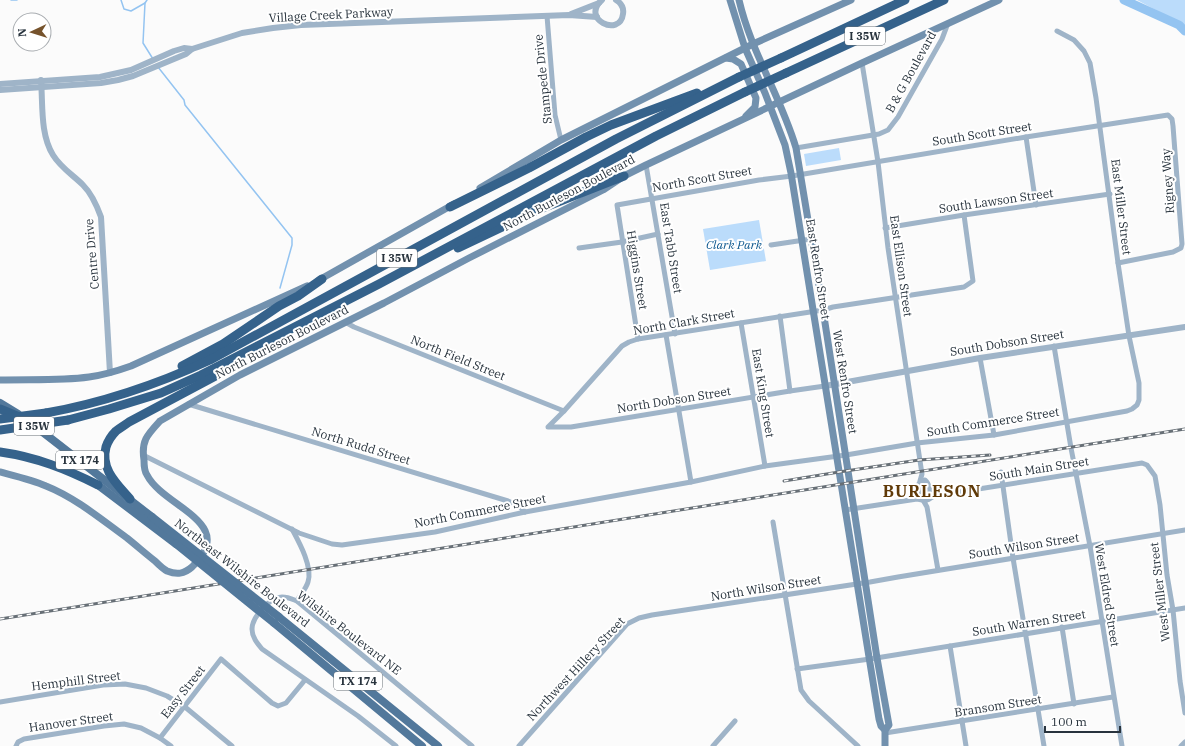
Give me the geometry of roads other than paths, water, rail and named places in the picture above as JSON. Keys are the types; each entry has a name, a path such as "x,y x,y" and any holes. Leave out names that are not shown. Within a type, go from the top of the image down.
{"highway":[{"name":"I 35W","path":"0,420 66,409 115,396 178,375 210,360 609,143 739,78 905,0"},
{"name":"I 35W","path":"0,430 68,420 109,410 161,393 201,376 379,284 656,136 745,92 944,0"},
{"path":"450,207 529,168 604,128 739,78"},
{"path":"379,284 392,281 447,252 540,209 624,176"},
{"path":"115,396 202,356 279,306 298,296 322,279"},
{"path":"130,499 112,478 107,469 105,460 108,442 116,432 129,422 271,346 283,339 291,330"},
{"path":"0,409 29,421"},
{"path":"0,452 31,457 46,462 72,472 98,485"}],"main road":[{"path":"730,0 744,48 770,107"},
{"path":"739,0 746,26 753,44"},
{"path":"0,380 89,377 110,373 131,366 322,279 450,207 472,192 561,140 744,48 851,0"},
{"name":"North Burleson Boulevard","path":"0,472 47,486 68,497 129,540 165,570 180,574 189,569 204,554 207,547 206,530 193,516 155,487 146,474 143,444 150,432 160,421 240,375 603,190 624,176 999,0"},
{"name":"West Renfro Street","path":"753,44 790,126 796,148 889,725 885,731 885,746"},
{"path":"726,58 733,59 741,64 756,98 754,107 743,120"},
{"name":"East Renfro Street","path":"770,107 785,145 792,176 841,485"},
{"name":"Northeast Wilshire Boulevard","path":"0,403 29,421 130,499 276,620 422,746"},
{"name":"Northeast Wilshire Boulevard","path":"98,485 276,620 438,746"},
{"name":"West Renfro Street","path":"841,485 880,726 885,731"}],"street":[{"name":"Village Creek Parkway","path":"569,15 601,1"},
{"name":"Village Creek Parkway","path":"601,1 596,10 597,17 602,24 611,25 616,24 622,18 623,13 619,1"},
{"name":"Village Creek Parkway","path":"0,90 112,81 133,76 184,48 192,49 242,33 273,28 301,25 569,15 597,17"},
{"name":"Stampede Drive","path":"547,16 555,115 561,140"},
{"name":"B & G Boulevard","path":"796,148 874,135 888,130 896,120 942,39 948,23"},
{"name":"East Miller Street","path":"1057,31 1074,40 1084,51 1090,63 1110,194 1118,263 1129,336 1139,383 1138,401"},
{"name":"East Ellison Street","path":"862,63 878,162 894,297 921,472 918,486 920,497 927,507"},
{"name":"Village Creek Parkway","path":"0,84 100,77 149,66"},
{"name":"Centre Drive","path":"41,80 44,128 53,155 62,167 85,186 95,201 101,217 110,373"},
{"name":"South Scott Street","path":"800,175 1168,115"},
{"name":"Rigney Way","path":"1118,263 1173,252 1181,247 1180,202 1173,126 1172,119 1168,115"},
{"path":"1026,137 1036,205"},
{"name":"East Tabb Street","path":"646,165 675,334"},
{"name":"North Scott Street","path":"617,205 759,180 800,175"},
{"name":"South Lawson Street","path":"885,228 1110,194"},
{"name":"Higgins Street","path":"617,205 638,339"},
{"name":"North Clark Street","path":"564,411 622,346 638,339 964,287 973,281 964,215"},
{"path":"579,248 622,242 658,234"},
{"path":"771,245 811,239"},
{"path":"780,316 790,391"},
{"name":"North Field Street","path":"345,322 354,327 564,411"},
{"name":"East King Street","path":"741,323 765,466"},
{"name":"South Dobson Street","path":"825,386 980,358 1185,327"},
{"path":"666,335 691,482"},
{"name":"West Eldred Street","path":"1054,346 1066,421 1090,546 1122,746"},
{"path":"980,358 994,434"},
{"name":"North Dobson Street","path":"564,411 548,427 571,427 754,396 825,386"},
{"name":"South Commerce Street","path":"836,456 994,434 1127,411 1132,409 1138,401"},
{"name":"North Rudd Street","path":"188,404 508,501 519,506 525,512"},
{"name":"North Commerce Street","path":"143,455 292,529 322,541 342,545 435,532 525,512 691,482 765,466 836,456"},
{"name":"South Main Street","path":"929,499 934,496 1142,463 1151,469"},
{"name":"West Miller Street","path":"1151,469 1155,476 1185,713"},
{"name":"East Ellison Street","path":"921,472 926,481 930,494 927,507"},
{"path":"1000,472 1044,746"},
{"path":"920,482 923,480 926,481"},
{"path":"845,510 917,499 929,499"},
{"path":"927,507 938,570"},
{"path":"773,522 801,690 804,696 858,746"},
{"path":"292,529 298,540 308,567 307,584 297,601"},
{"name":"South Wilson Street","path":"866,583 1185,530"},
{"name":"North Wilson Street","path":"677,612 866,583"},
{"name":"Wilshire Boulevard NE","path":"396,746 358,716 262,649 255,640 252,630 255,618 263,608 274,599 281,597 290,598 297,601 472,746"},
{"name":"South Warren Street","path":"797,669 877,658 1185,608"},
{"name":"Northwest Hillery Street","path":"519,746 627,624 639,618 677,612"},
{"path":"1062,628 1074,704"},
{"path":"950,646 966,746"},
{"name":"Easy Street","path":"160,738 221,659 272,703 278,706 286,702 305,680"},
{"name":"Hemphill Street","path":"0,702 125,684 146,688 167,696 184,707 232,746"},
{"name":"Bransom Street","path":"885,731 962,722 1113,697"},
{"path":"713,746 735,721"},
{"name":"Hanover Street","path":"17,744 24,739 124,724 141,728 160,738 171,746"},
{"path":"1181,746 1185,742"}],"waterway":[{"path":"11,0 17,0"},
{"path":"121,0 124,9 131,11 145,3"},
{"path":"147,0 145,3 143,43 153,59"},
{"path":"1124,0 1179,25 1185,31"},
{"path":"158,67 184,100 185,105 292,238 292,245 280,288"}],"railway":[{"path":"0,619 1185,429"},
{"path":"784,481 919,460 990,455"}],"district":[{"name":"BURLESON","path":"932,491"}],"park label":[{"name":"Clark Park","path":"734,245"}]}
